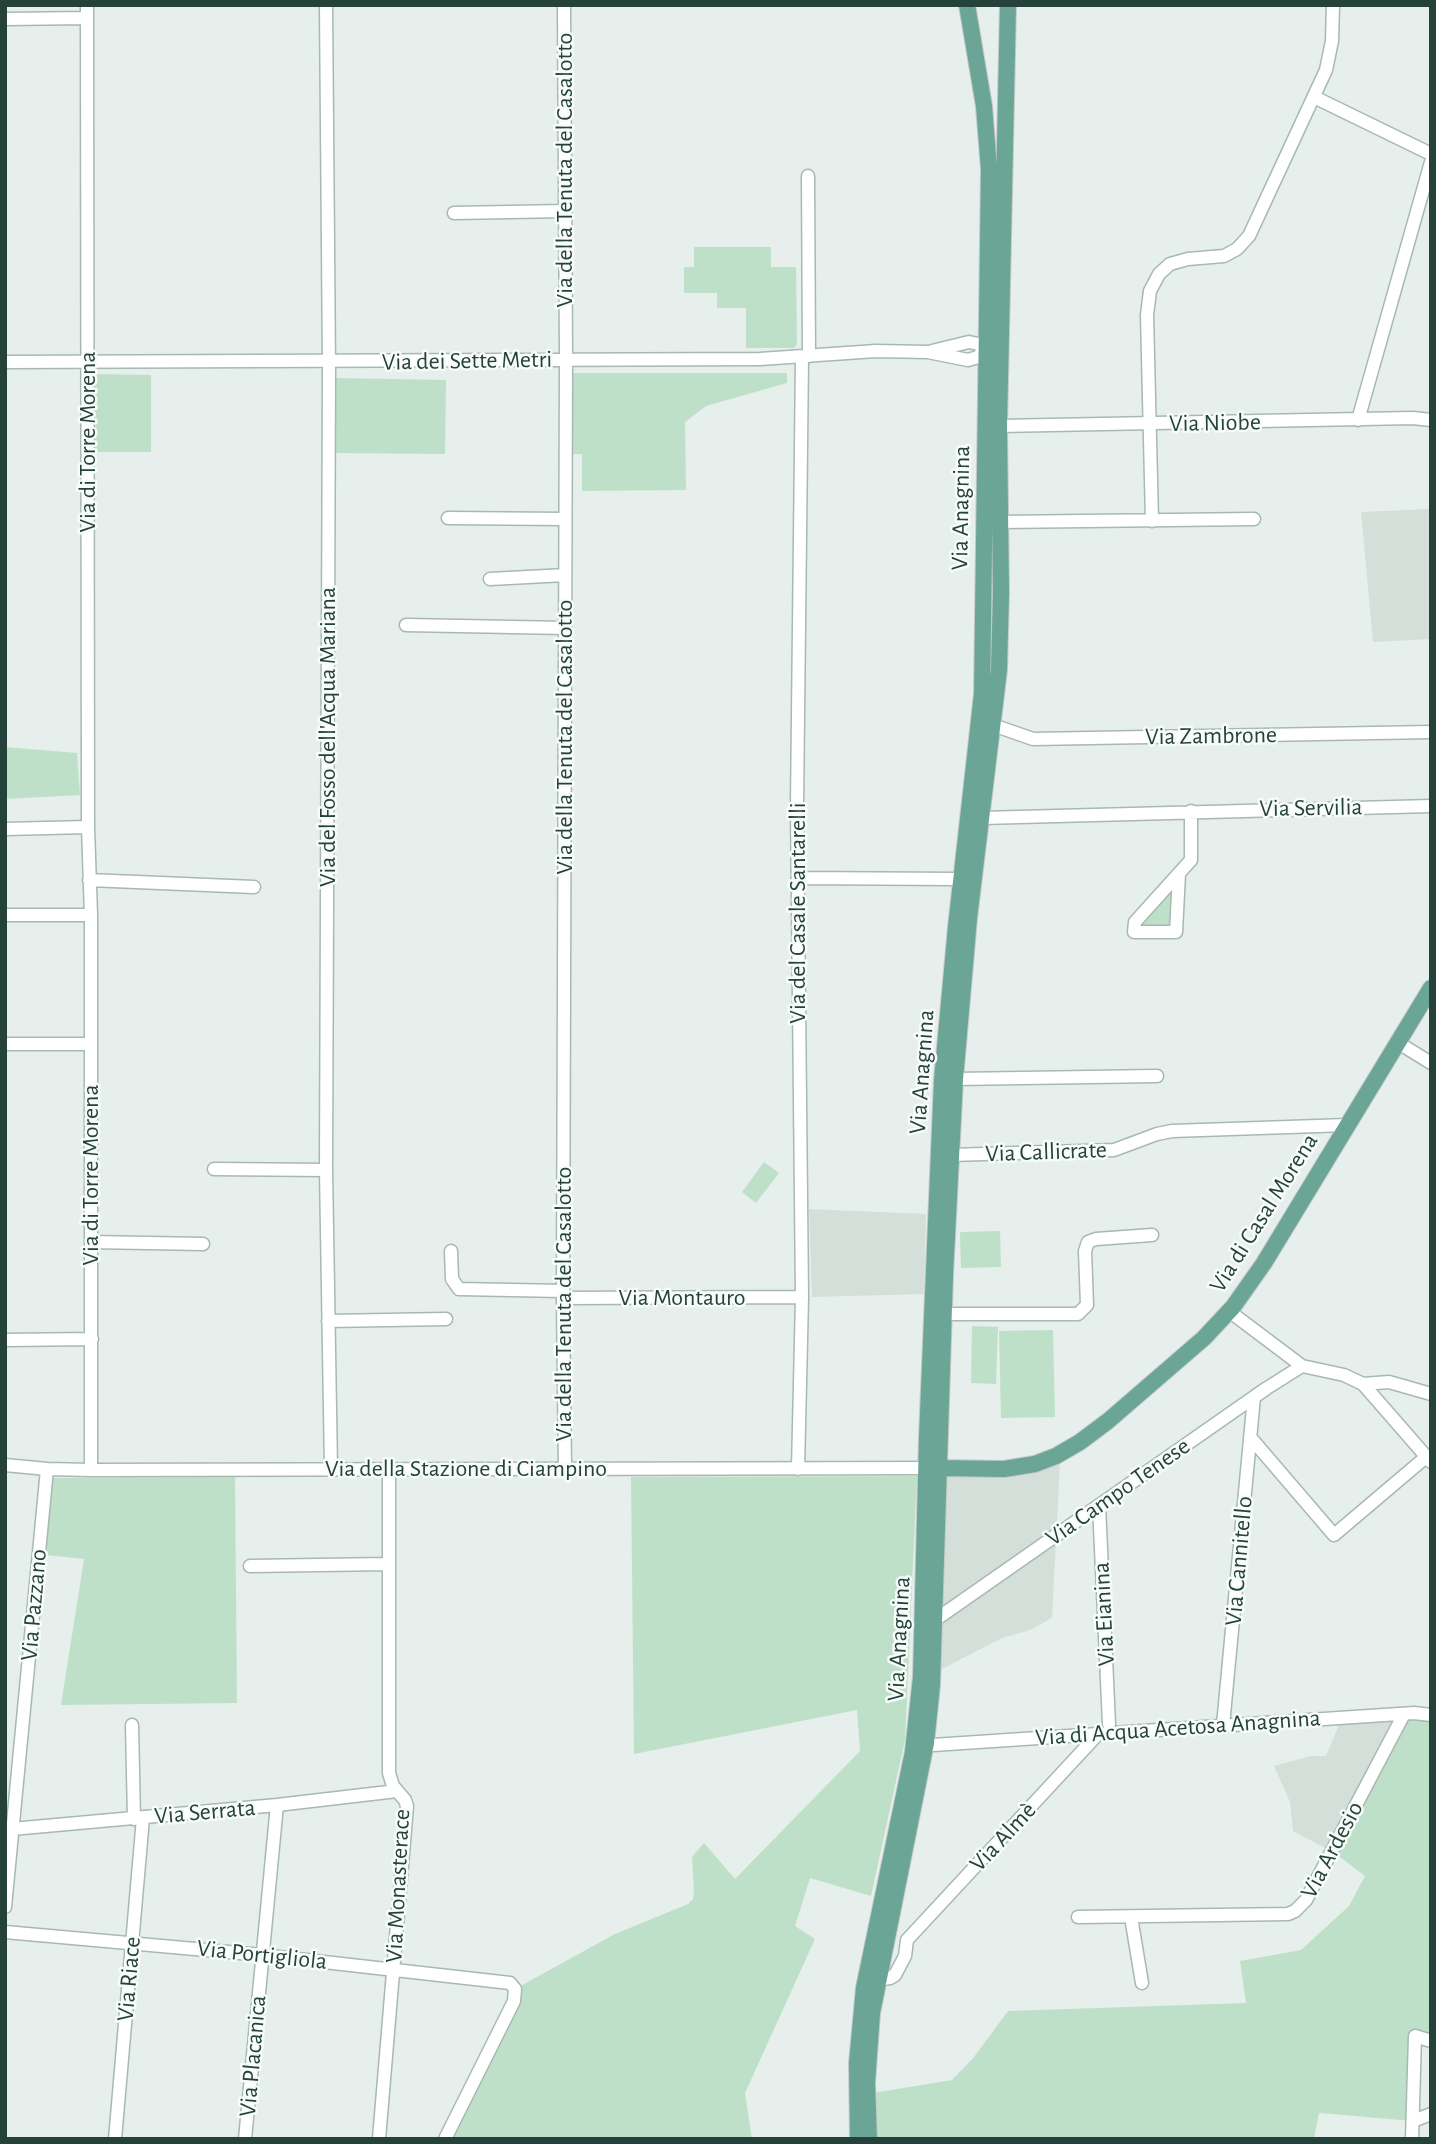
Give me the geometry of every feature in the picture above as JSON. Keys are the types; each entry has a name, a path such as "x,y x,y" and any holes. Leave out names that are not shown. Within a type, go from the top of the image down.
{"main road":[{"name":"Via Anagnina","path":"858,2139 857,2063 864,1988 932,1685 937,1503 932,1468 940,1449 955,1079 970,918 999,670 999,426 987,128 967,5"},
{"name":"Via Anagnina","path":"869,2139 869,2042 877,1980 921,1737 923,1633 932,1468 942,1080 981,715 982,616 1009,5"},
{"name":"Via di Casal Morena","path":"932,1468 967,1470 1027,1466 1047,1460 1072,1448 1108,1421 1182,1358 1229,1311 1276,1244 1431,988"},
{"path":"937,1503 947,1484 967,1470 940,1449"}],"street":[{"name":"Via del Fosso dell'Acqua Mariana","path":"326,5 327,1170 331,1469"},
{"name":"Via della Tenuta del Casalotto","path":"564,5 565,1469"},
{"path":"1152,520 1147,315 1152,286 1159,274 1173,262 1217,258 1237,249 1251,233 1314,97 1329,57 1333,5"},
{"path":"5,19 87,12"},
{"name":"Via di Torre Morena","path":"87,12 92,1339 90,1470"},
{"path":"1314,97 1431,155"},
{"path":"1358,420 1431,162"},
{"name":"Via del Casale Santarelli","path":"798,1469 802,1297 798,878 808,176"},
{"path":"454,213 565,211"},
{"name":"Via dei Sette Metri","path":"5,362 737,359 862,352 928,352 968,360 994,347"},
{"name":"Via Niobe","path":"999,426 1431,420"},
{"path":"448,518 565,519"},
{"path":"1000,522 1254,519"},
{"path":"490,579 565,575"},
{"path":"982,616 989,621 1000,623"},
{"path":"406,625 565,628"},
{"name":"Via Zambrone","path":"993,725 1033,739 1431,732"},
{"name":"Via Servilia","path":"982,818 1431,806"},
{"path":"1179,874 1175,932 1134,932 1135,922 1191,860 1191,811"},
{"path":"5,829 88,827"},
{"path":"798,878 962,877"},
{"path":"89,880 254,887"},
{"path":"5,915 91,915"},
{"path":"1397,1042 1431,1063"},
{"path":"5,1044 91,1044"},
{"path":"955,1079 1157,1076"},
{"name":"Via Callicrate","path":"951,1155 1114,1150 1170,1131 1347,1125"},
{"path":"214,1170 327,1170"},
{"path":"944,1314 1079,1314 1087,1305 1087,1242 1096,1238 1152,1235"},
{"path":"91,1242 204,1244"},
{"name":"Via Montauro","path":"451,1251 452,1279 459,1289 563,1294 802,1297"},
{"path":"1229,1311 1302,1366 1344,1375 1363,1384 1429,1460 1334,1535 1250,1437"},
{"path":"328,1321 446,1320"},
{"path":"5,1340 92,1339"},
{"name":"Via Campo Tenese","path":"935,1620 1302,1366"},
{"path":"1363,1384 1389,1382 1431,1394"},
{"name":"Via Cannitello","path":"1223,1725 1254,1397"},
{"name":"Via della Stazione di Ciampino","path":"5,1465 90,1470 932,1468"},
{"name":"Via Pazzano","path":"5,1907 47,1469"},
{"name":"Via Monasterace","path":"379,2139 407,1806 391,1783 389,1773 389,1469"},
{"name":"Via Eianina","path":"1099,1505 1104,1729"},
{"path":"250,1566 388,1564"},
{"name":"Via di Acqua Acetosa Anagnina","path":"921,1737 1223,1725 1404,1714 1431,1715"},
{"name":"Via Ardesio","path":"1078,1917 1288,1914 1299,1909 1404,1714"},
{"name":"Via Riace","path":"115,2139 132,1943 138,1819 132,1725"},
{"name":"Via Almè","path":"877,1980 892,1977 905,1956 907,1940 1104,1729"},
{"name":"Via Serrata","path":"12,1829 138,1819 397,1791"},
{"name":"Via Placanica","path":"246,2139 277,1805"},
{"path":"1131,1917 1142,1983"},
{"name":"Via Portigliola","path":"5,1932 394,1968 510,1983 515,1989 514,2001 445,2139"},
{"path":"1412,2139 1415,2036 1431,2041"},
{"path":"1413,2122 1431,2114"}],"shaded area":[{"path":"1431,509 1431,639 1373,642 1361,512"},
{"path":"809,1209 926,1214 924,1294 812,1297"},
{"path":"1060,1462 1052,1618 1030,1630 1002,1638 940,1670 944,1474"},
{"path":"1392,1721 1325,1848 1293,1831 1290,1802 1274,1766 1311,1756 1326,1756 1339,1725"}],"green space":[{"path":"694,247 771,247 771,267 796,267 797,344 794,348 746,348 746,308 717,308 717,293 684,293 684,267 694,267"},
{"path":"569,373 787,373 787,383 706,406 685,422 686,490 582,491 582,454 570,454"},
{"path":"95,374 151,375 151,452 95,452"},
{"path":"335,378 446,380 445,454 335,453"},
{"path":"5,747 77,753 80,795 5,799"},
{"path":"1166,894 1172,894 1171,927 1139,928 1139,924"},
{"path":"764,1162 779,1173 756,1203 742,1192"},
{"path":"1000,1231 1001,1267 961,1268 960,1232"},
{"path":"972,1326 998,1327 996,1384 971,1383"},
{"path":"1053,1330 1055,1417 1001,1418 999,1331"},
{"path":"917,1476 905,1740 871,1896 810,1878 795,1926 815,1939 745,2093 752,2139 445,2139 515,1989 615,1934 688,1904 693,1899 694,1892 692,1857 704,1843 735,1879 860,1751 857,1710 634,1754 631,1477"},
{"path":"235,1477 237,1703 61,1705 84,1559 46,1555 51,1478"},
{"path":"1404,1714 1431,1717 1431,2041 1415,2036 1413,2121 1319,2113 1314,2139 868,2139 867,2094 952,2080 974,2057 1008,2011 1246,2003 1240,1961 1301,1950 1349,1906 1365,1876 1332,1851"}]}
